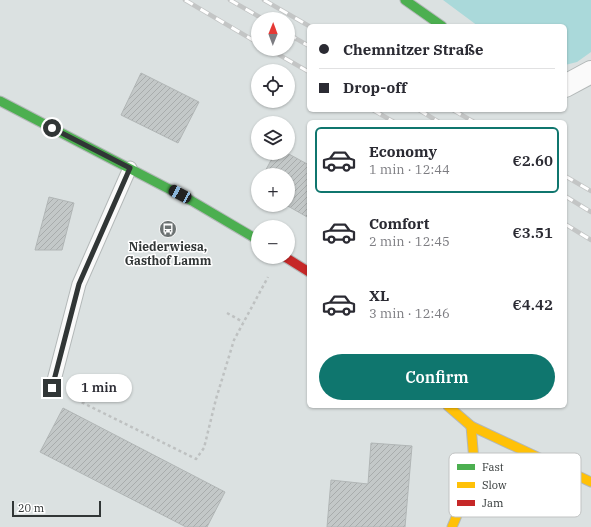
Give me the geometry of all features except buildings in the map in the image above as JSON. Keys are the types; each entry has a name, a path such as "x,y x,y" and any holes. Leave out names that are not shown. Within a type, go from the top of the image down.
{"main road":[{"path":"405,0 439,24"},
{"path":"0,101 192,201 251,236"},
{"path":"295,263 307,271"},
{"path":"450,408 471,426 529,453"},
{"path":"471,426 473,453"},
{"path":"581,477 591,482"},
{"path":"452,527 456,517"}],"street":[{"path":"567,85 591,72"}],"lane":[{"path":"52,388 79,284 130,168"}],"path":[{"path":"52,388 196,459 204,448 216,399 234,340 271,270"},
{"path":"227,313 243,322"}],"shaded area":[{"path":"443,0 591,0 591,52 577,62 567,64 567,24 475,24"}],"railway":[{"path":"185,0 251,39"},
{"path":"230,0 251,12"},
{"path":"264,0 307,25"},
{"path":"295,38 307,45"},
{"path":"281,56 307,71"},
{"path":"376,112 390,120"},
{"path":"422,112 436,120"},
{"path":"456,112 470,120"},
{"path":"567,177 591,191"},
{"path":"567,197 591,212"},
{"path":"567,225 591,240"}],"traffic: fast":[{"path":"405,0 439,24"},
{"path":"0,101 192,201 251,236"}],"traffic: slow":[{"path":"450,408 471,426 529,453"},
{"path":"471,426 473,453"},
{"path":"581,477 591,482"},
{"path":"452,527 456,517"}],"traffic: jam":[{"path":"295,263 307,271"}],"place":[{"name":"Niederwiesa, Gasthof Lamm","path":"168,229"}],"route":[{"path":"52,128 130,168 79,284 52,388"}]}
